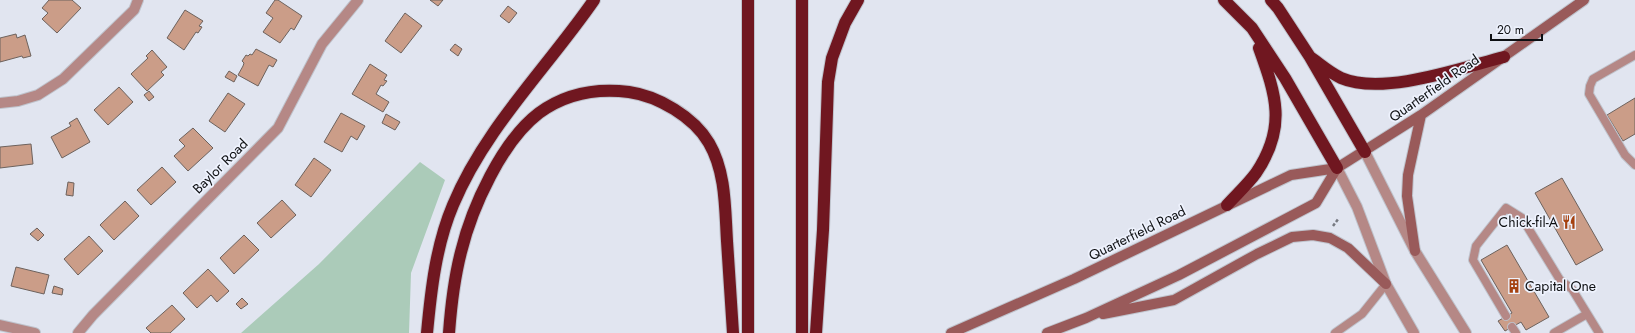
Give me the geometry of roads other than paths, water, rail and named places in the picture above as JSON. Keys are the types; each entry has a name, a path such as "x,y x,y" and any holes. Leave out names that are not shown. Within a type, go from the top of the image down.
{"highway":[{"path":"427,333 431,294 439,246 452,206 470,169 496,128 594,0"},
{"path":"748,0 748,333"},
{"path":"802,0 802,333"},
{"path":"816,333 823,230 828,82 832,58 845,23 858,0"},
{"path":"1224,0 1252,28 1284,78 1337,168"},
{"path":"1271,0 1278,8 1310,57 1365,152"},
{"path":"1227,204 1259,168 1272,142 1275,124 1275,103 1272,85 1252,28"},
{"path":"1310,57 1341,78 1360,82 1382,84 1403,82 1504,57"},
{"path":"449,333 452,296 463,244 473,214 489,178 508,149 523,128 539,113 546,109 566,98 589,92 614,90 642,94 670,105 693,123 709,142 721,171 733,333"}],"main road":[{"name":"Quarterfield Road","path":"951,333 1074,280 1227,204 1290,175 1337,168 1365,152 1421,115 1584,0"},
{"path":"1415,251 1407,196 1408,175 1421,115"},
{"name":"Quarterfield Road","path":"1047,333 1086,318 1186,271 1316,203 1337,168"},
{"path":"1086,318 1174,300 1257,254 1292,237 1313,235 1330,238 1348,248 1386,284"}],"street":[{"path":"0,103 18,101 38,95 63,79 134,10 138,0"},
{"name":"Baylor Road","path":"78,333 278,128 322,44 358,0"},
{"path":"1365,152 1415,251 1466,333"},
{"path":"1337,168 1357,207 1386,284 1414,333"},
{"path":"0,325 35,333"}],"lane":[{"path":"1635,55 1593,79 1589,94 1625,155 1635,165"},
{"path":"1506,316 1473,260 1476,246 1506,208 1522,218 1560,280 1572,289 1599,333"},
{"path":"1335,333 1362,314 1386,284"},
{"path":"1554,333 1587,314"}],"place":[{"name":"Chick-fil-A","path":"1569,222"},
{"name":"Capital One","path":"1514,286"}]}
